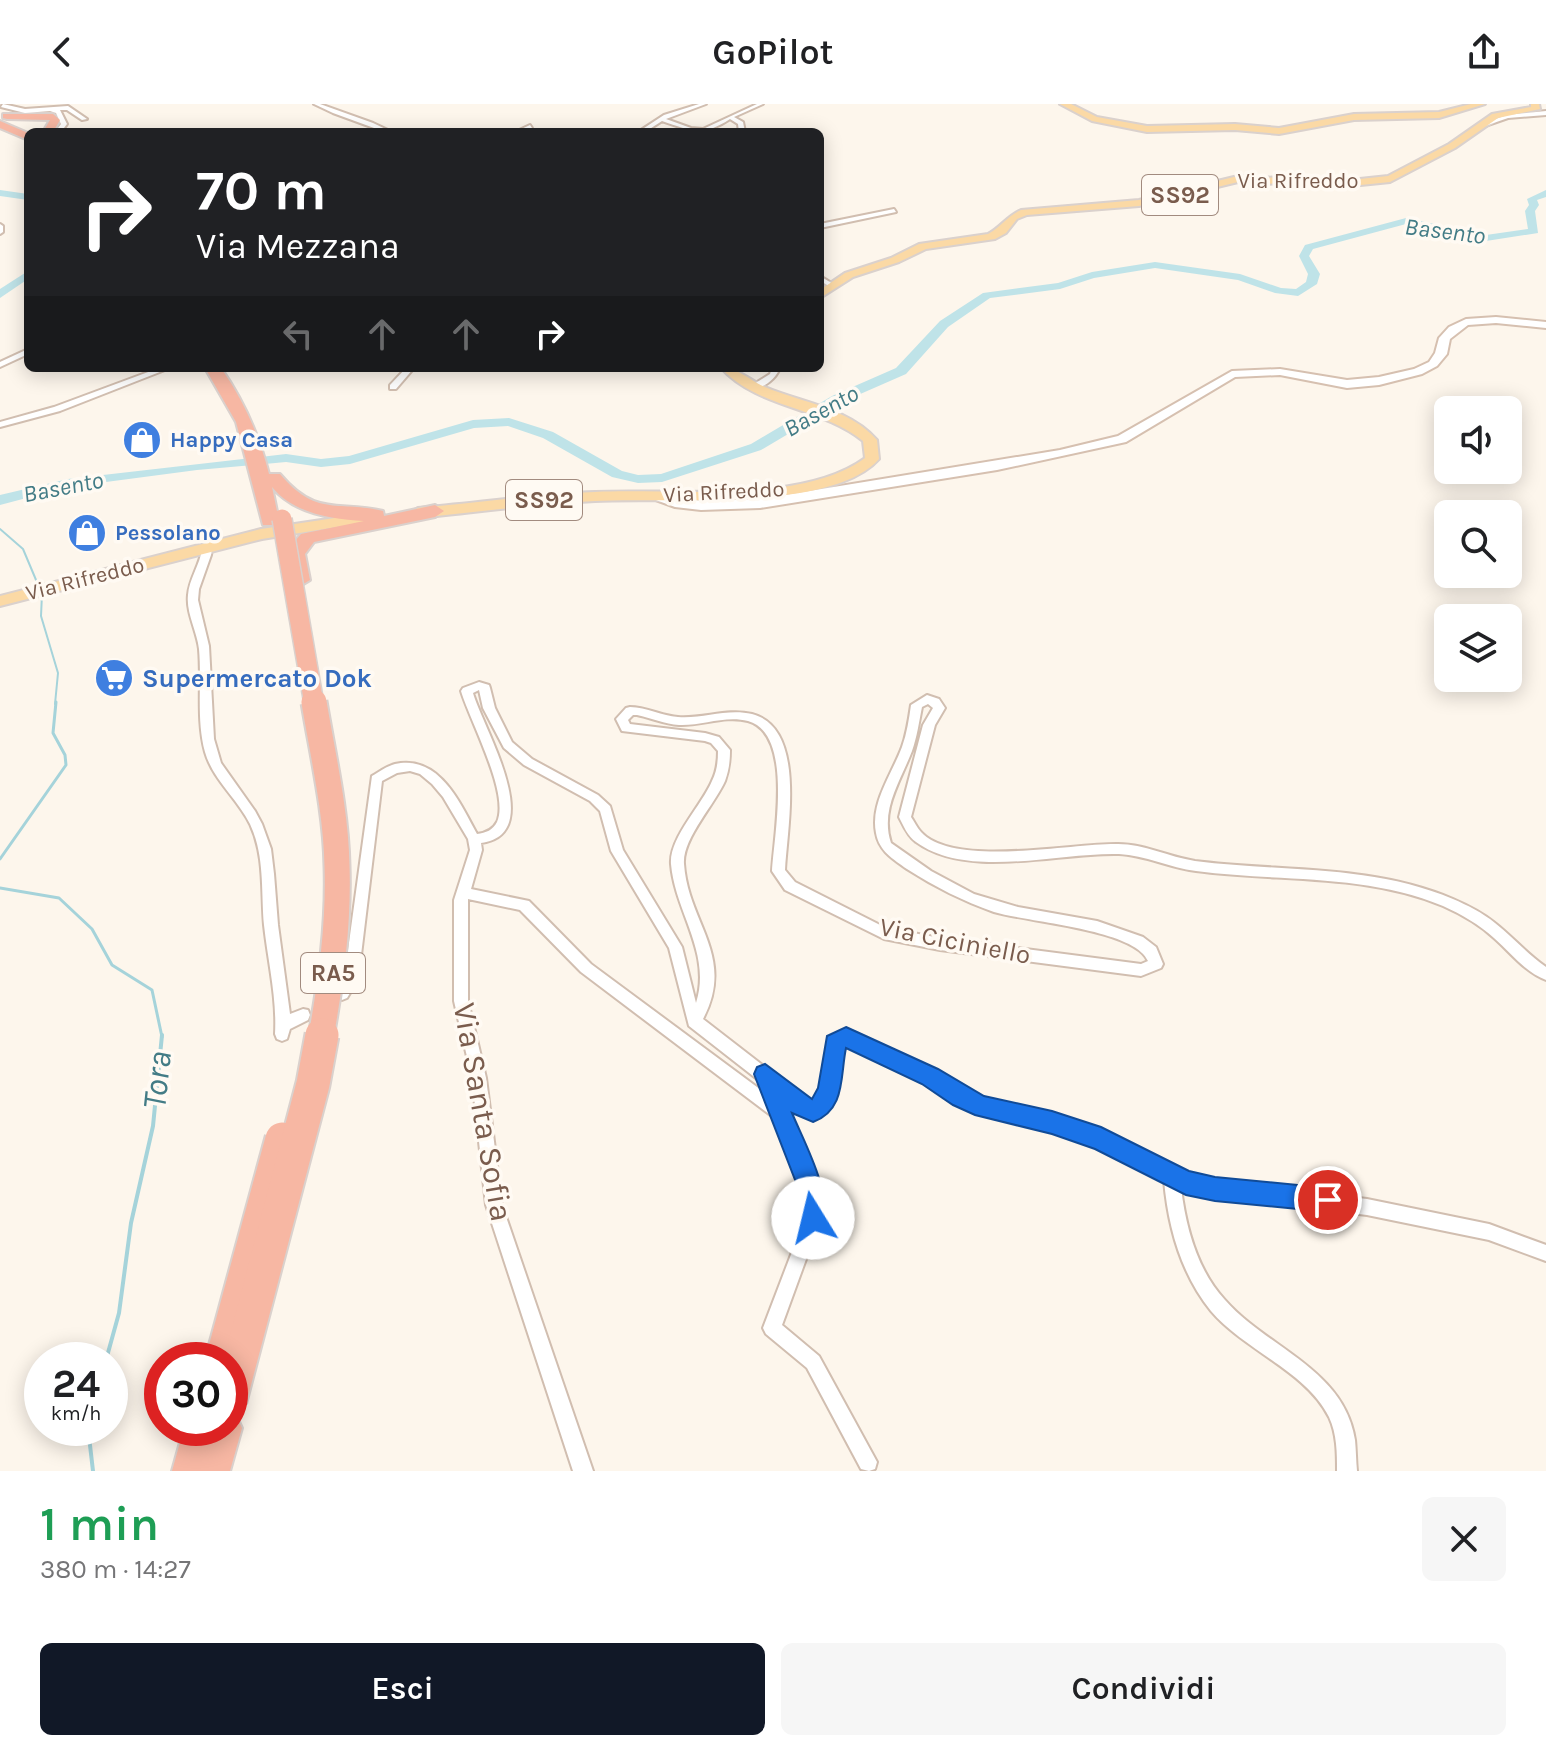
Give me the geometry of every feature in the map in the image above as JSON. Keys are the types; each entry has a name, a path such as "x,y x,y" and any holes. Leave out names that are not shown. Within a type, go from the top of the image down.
{"highway":[{"path":"3,119 35,125 48,121 46,115 55,120 50,128"},
{"path":"3,119 24,132"},
{"name":"RA5","path":"216,372 258,438"},
{"name":"RA5","path":"227,372 246,401 268,478 304,646 331,801 337,866 334,965 313,1084 245,1342"},
{"path":"268,478 288,495 320,509 362,515 406,514"},
{"path":"304,646 307,616 296,559 299,546 319,535 435,511"},
{"name":"RA5","path":"227,1342 298,1083 320,964 323,909 318,805 276,520"},
{"path":"191,1471 198,1446"},
{"path":"211,1471 218,1446"}],"main road":[{"name":"Via Rifreddo","path":"1064,104 1100,120 1147,129 1235,127 1279,131 1354,117 1439,115 1481,104"},
{"name":"Via Rifreddo","path":"824,291 855,272 895,260 923,246 991,237 1002,231 1013,217 1025,212 1153,201 1238,179 1341,184 1390,179 1413,169 1497,115 1536,109 1535,104"},
{"path":"652,496 685,502 740,504 828,493 989,466 1122,439 1232,374 1280,372 1347,384 1379,381 1418,372 1433,364 1441,354 1445,338 1466,322 1496,320 1546,325"},
{"name":"Via Rifreddo","path":"435,511 560,498 772,492 845,476 865,467 873,452 870,440 845,420 757,386 734,372"},
{"name":"SS92","path":"406,514 435,511"},
{"name":"Via Rifreddo","path":"0,601 303,526 406,514"}],"street":[{"path":"316,104 344,118 380,128"},
{"path":"647,128 662,119 704,104"},
{"path":"712,128 761,104"},
{"path":"3,119 25,111 68,108 84,119"},
{"path":"25,111 58,111 64,124 61,128"},
{"path":"1485,124 1507,117 1546,113"},
{"path":"730,117 741,123 742,128"},
{"path":"662,119 686,128"},
{"path":"824,225 894,211"},
{"path":"824,281 831,285"},
{"path":"0,365 24,353"},
{"path":"0,425 57,409 155,372"},
{"path":"393,387 406,372"},
{"path":"757,386 774,372"},
{"path":"207,549 193,593 193,604 206,670 210,750 221,778 245,803 257,826 269,867 271,924 284,1010 283,1030 303,1015"},
{"path":"342,994 351,980 376,779 399,766 417,767 438,778 474,839 493,836 504,824 507,806 503,782 469,705 467,691 479,686 485,688 489,708 508,745 528,762 594,798 606,809 617,851 675,947 694,1021 765,1074 798,1104 819,1109 829,1088 835,1043 846,1038 854,1039 930,1076 983,1107 1052,1123 1101,1139 1172,1176 1201,1187 1328,1200 1489,1232 1546,1253"},
{"name":"Via Ciciniello","path":"694,1021 705,1006 710,990 708,969 695,921 682,889 677,858 724,767 724,750 715,740 705,737 626,728 622,719 630,711 682,721 750,717 768,725 778,738 785,817 778,871 790,886 884,933 940,944 1141,970 1156,964 1156,957 1148,948 1087,922 1020,913 966,897 886,846 880,835 881,813 908,748 917,705 927,699 939,708 929,725 905,817 908,828 931,844 977,856 1006,858 1125,849 1195,866 1343,875 1440,900 1481,920 1546,974"},
{"name":"Via Santa Sofia","path":"474,839 476,850 463,893 461,1001 479,1078 494,1205 583,1471"},
{"path":"463,893 524,905 586,968 783,1115"},
{"path":"765,1074 809,1185 813,1218 772,1328 813,1362 868,1462"},
{"path":"1172,1176 1180,1224 1198,1277 1221,1309 1326,1394 1345,1427 1347,1471"}],"waterway":[{"name":"Basento","path":"0,193 24,196"},
{"name":"Basento","path":"0,500 68,483 197,466 286,458 321,463 350,460 473,424 509,422 548,435 617,474 638,479 662,478 756,447 837,399 901,371 944,324 987,295 1060,286 1092,275 1155,265 1240,277 1279,291 1298,293 1311,284 1314,274 1304,256 1309,247 1406,221 1486,238 1534,231 1530,211 1534,205 1532,199 1546,193"},
{"name":"Basento","path":"0,295 24,277"},
{"name":"Tora","path":"0,529 23,549 39,587"},
{"name":"Tora","path":"42,594 41,616 58,673 55,704"},
{"name":"Tora","path":"0,859 66,765 65,755 53,733 56,702"},
{"name":"Tora","path":"0,888 59,898 92,929 112,965 152,990 162,1036"},
{"name":"Tora","path":"111,1342 119,1313 131,1223 153,1126 162,1036"},
{"name":"Tora","path":"90,1446 93,1471"}],"place":[{"name":"Happy Casa","path":"142,440"},
{"name":"Pessolano","path":"87,533"},
{"name":"Supermercato Dok","path":"114,678"}],"route":[{"path":"813,1218 809,1185 765,1074 798,1104 807,1109 819,1109 829,1088 835,1043 846,1038 930,1076 983,1107 1052,1123 1101,1139 1186,1182 1215,1189 1328,1200"}]}
